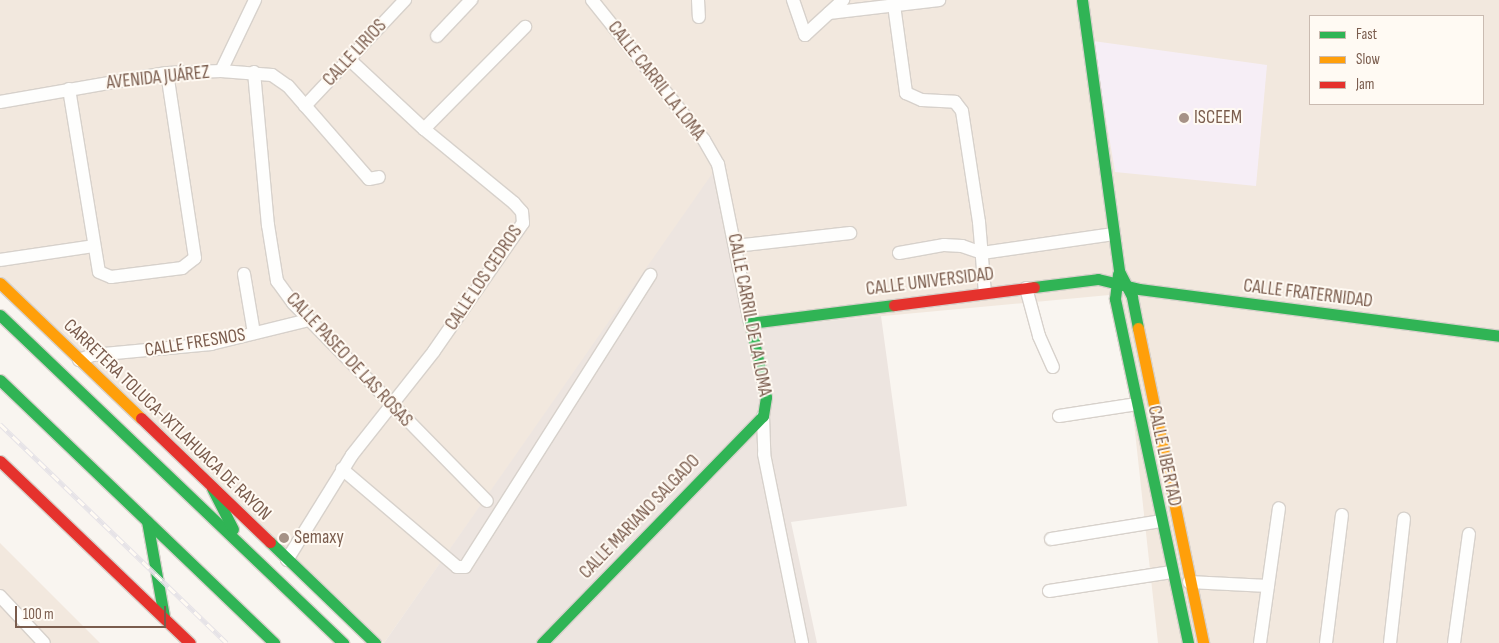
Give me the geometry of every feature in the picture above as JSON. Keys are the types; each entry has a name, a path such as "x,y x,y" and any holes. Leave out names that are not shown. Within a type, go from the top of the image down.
{"main road":[{"name":"CALLE LIBERTAD","path":"1082,0 1119,271 1119,284 1203,643"},
{"name":"CALLE UNIVERSIDAD","path":"750,323 1098,279 1119,284"},
{"name":"CARRETERA TOLUCA-IXTLAHUACA DE RAYON","path":"0,283 375,643"},
{"name":"CALLE LIBERTAD","path":"1119,284 1115,299 1188,643"},
{"name":"CALLE FRATERNIDAD","path":"1119,284 1499,336"},
{"name":"CARRETERA TOLUCA-IXTLAHUACA DE RAYON","path":"0,316 343,643"},
{"name":"CALLE CARRIL DE LA LOMA","path":"750,323 766,397 763,416"},
{"path":"0,380 274,643"},
{"name":"CALLE MARIANO SALGADO","path":"542,643 763,416"},
{"path":"0,461 164,616 190,643"},
{"path":"212,488 243,548"},
{"path":"147,521 164,616"}],"street":[{"path":"221,71 255,0"},
{"name":"CALLE LIRIOS","path":"305,106 405,0"},
{"path":"437,36 471,0"},
{"name":"CALLE CARRIL LA LOMA","path":"592,0 704,140 718,164"},
{"path":"698,0 699,17"},
{"path":"793,0 805,35 843,0"},
{"path":"829,13 939,0"},
{"path":"894,5 906,93 922,100 955,102 964,116 982,254 985,293"},
{"path":"424,129 525,27"},
{"name":"CALLE LOS CEDROS","path":"287,560 339,473 482,285 524,223 522,212 514,203 424,129 349,59"},
{"name":"AVENIDA JUÁREZ","path":"0,102 167,73 254,72 277,78 305,106 370,179 379,177"},
{"name":"CALLE PASEO DE LAS ROSAS","path":"254,72 274,271 284,291 392,405 487,500"},
{"path":"69,89 94,246 98,267 102,275 111,277 182,268 193,261 194,249 167,73"},
{"name":"CALLE CARRIL DE LA LOMA","path":"718,164 750,323"},
{"path":"735,246 850,232"},
{"path":"898,253 944,245 962,246 982,254 1114,234"},
{"path":"0,260 94,246"},
{"path":"244,274 254,333"},
{"path":"339,473 457,567 465,567 650,275"},
{"path":"1026,288 1039,336 1053,367"},
{"name":"CALLE FRESNOS","path":"79,360 93,355 196,346 310,320"},
{"path":"1059,416 1137,404"},
{"name":"CALLE CARRIL DE LA LOMA","path":"763,416 764,454 802,643"},
{"path":"1260,643 1279,508"},
{"path":"1326,643 1342,515"},
{"path":"1390,643 1404,519"},
{"path":"1051,539 1161,521"},
{"path":"1454,643 1470,534"},
{"path":"1049,591 1172,572"},
{"path":"1189,582 1268,586"},
{"path":"0,596 44,643"}],"shaded area":[{"path":"0,0 1499,0 1499,643 1158,643 1120,294 744,329 722,162 384,643 0,292"},
{"name":"ISCEEM","path":"1093,41 1267,65 1256,186 1115,172"},
{"path":"721,161 744,329 881,316 907,506 791,522 817,643 384,643"},
{"path":"0,543 100,643 0,643"}],"railway":[{"path":"0,424 227,643"}],"traffic: fast":[{"path":"1082,0 1119,271 1132,297 1138,328"},
{"path":"1118,274 1115,299 1188,643"},
{"path":"1034,287 1098,279 1139,289 1499,336"},
{"path":"542,643 763,416 766,397 750,323 894,305"},
{"path":"0,315 343,643"},
{"path":"0,380 274,643"},
{"path":"212,488 233,529"},
{"path":"147,521 164,616"},
{"path":"270,542 375,643"}],"traffic: slow":[{"path":"0,283 141,418"},
{"path":"1138,328 1203,643"}],"traffic: jam":[{"path":"894,305 1034,287"},
{"path":"141,418 270,542"},
{"path":"0,461 190,643"}],"place":[{"name":"ISCEEM","path":"1184,118"},
{"name":"Semaxy","path":"284,538"}]}
